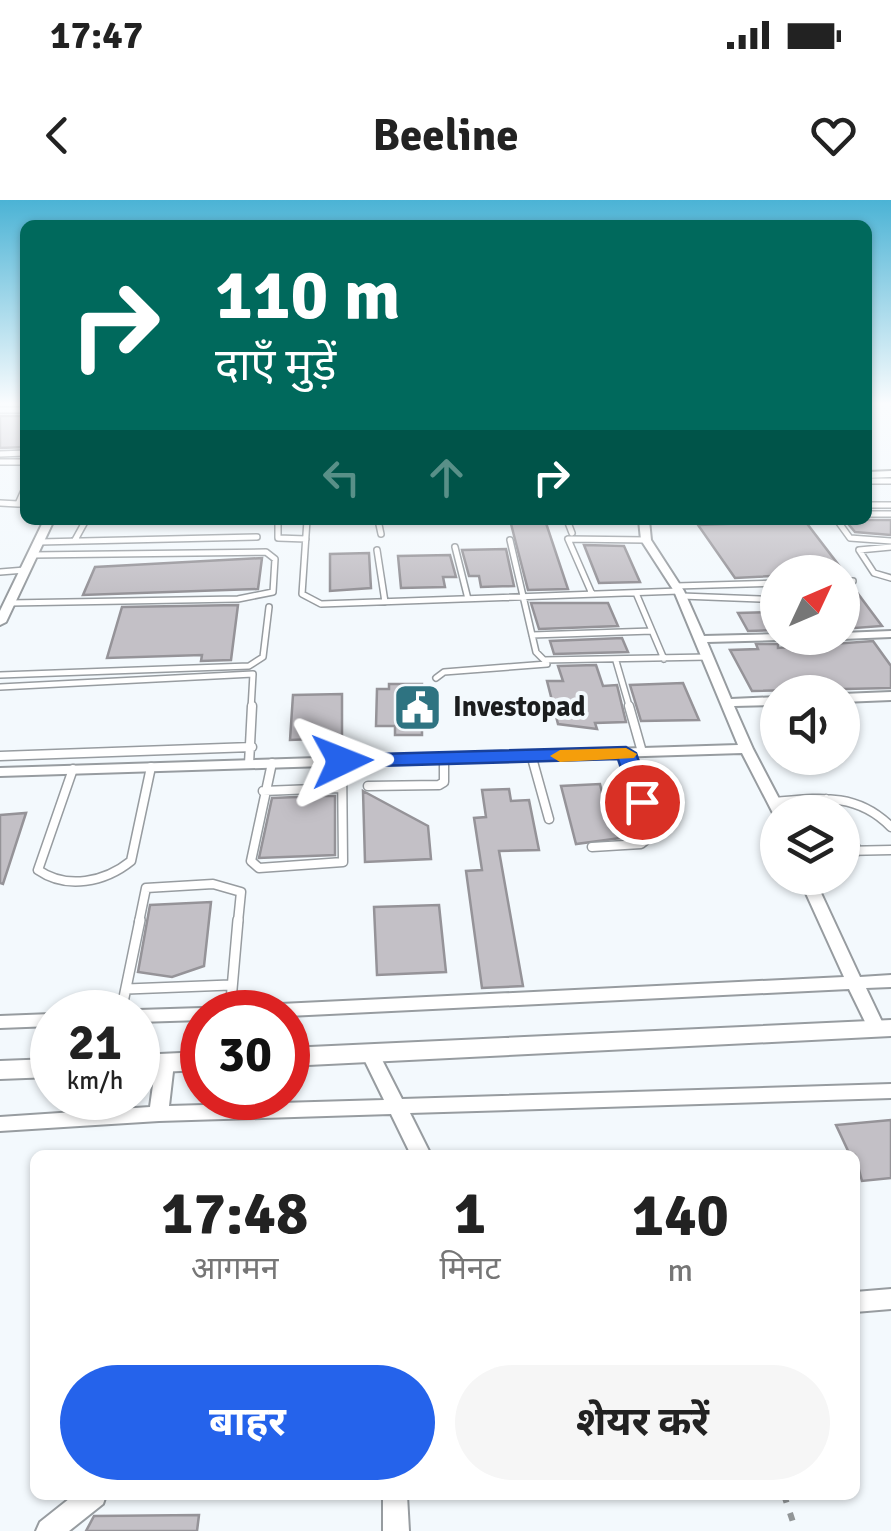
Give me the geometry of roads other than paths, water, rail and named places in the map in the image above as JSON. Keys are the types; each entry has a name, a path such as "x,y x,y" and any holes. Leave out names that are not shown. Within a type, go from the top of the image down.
{"street":[{"path":"0,622 46,525"},
{"path":"645,525 646,540 679,591 746,749 771,795"},
{"path":"860,635 891,634"},
{"path":"702,639 760,637"},
{"path":"860,697 891,696"},
{"path":"728,703 760,702"},
{"path":"0,772 746,749"},
{"path":"310,1056 884,1028 855,983 814,895"},
{"path":"310,1009 891,981"},
{"path":"0,1022 30,1021"},
{"path":"370,1054 419,1150"},
{"path":"160,1063 180,1062"},
{"path":"160,1099 165,1063"},
{"path":"0,1070 30,1069"},
{"path":"160,1114 399,1110 891,1090"},
{"path":"0,1124 63,1120"},
{"path":"860,1302 891,1299"},
{"path":"49,1531 88,1500"},
{"path":"395,1500 396,1531"}],"lane":[{"path":"75,540 83,525"},
{"path":"278,525 278,538 306,539"},
{"path":"307,525 302,594 332,605 760,584"},
{"path":"379,525 380,534"},
{"path":"569,525 572,533"},
{"path":"841,525 850,538 891,544"},
{"path":"38,542 258,537"},
{"path":"592,594 568,539 646,540"},
{"path":"510,540 538,656 552,663"},
{"path":"891,544 858,550 874,572 891,578"},
{"path":"455,547 468,599"},
{"path":"377,550 385,602"},
{"path":"10,603 257,598 274,592 275,560 266,552 32,555"},
{"path":"0,572 25,570"},
{"path":"679,591 760,599"},
{"path":"636,593 664,658"},
{"path":"0,675 249,666 264,657 269,607"},
{"path":"532,635 652,631"},
{"path":"436,678 444,672 552,663 708,657"},
{"path":"616,660 642,752"},
{"path":"0,687 254,674 249,764"},
{"path":"0,756 252,747"},
{"path":"112,768 118,752"},
{"path":"592,846 641,844 651,836 626,753"},
{"path":"368,786 439,785 444,782 444,758"},
{"path":"532,758 549,819"},
{"path":"272,763 251,861 259,868 342,863 342,761"},
{"path":"73,770 38,870 44,876 82,880 104,878 131,861 151,767"},
{"path":"263,791 340,788"},
{"path":"860,802 869,803 891,827"},
{"path":"860,850 891,850"},
{"path":"230,986 127,989 146,888 213,884 240,892 230,990"}],"place":[{"name":"Investopad","path":"418,707"}]}
